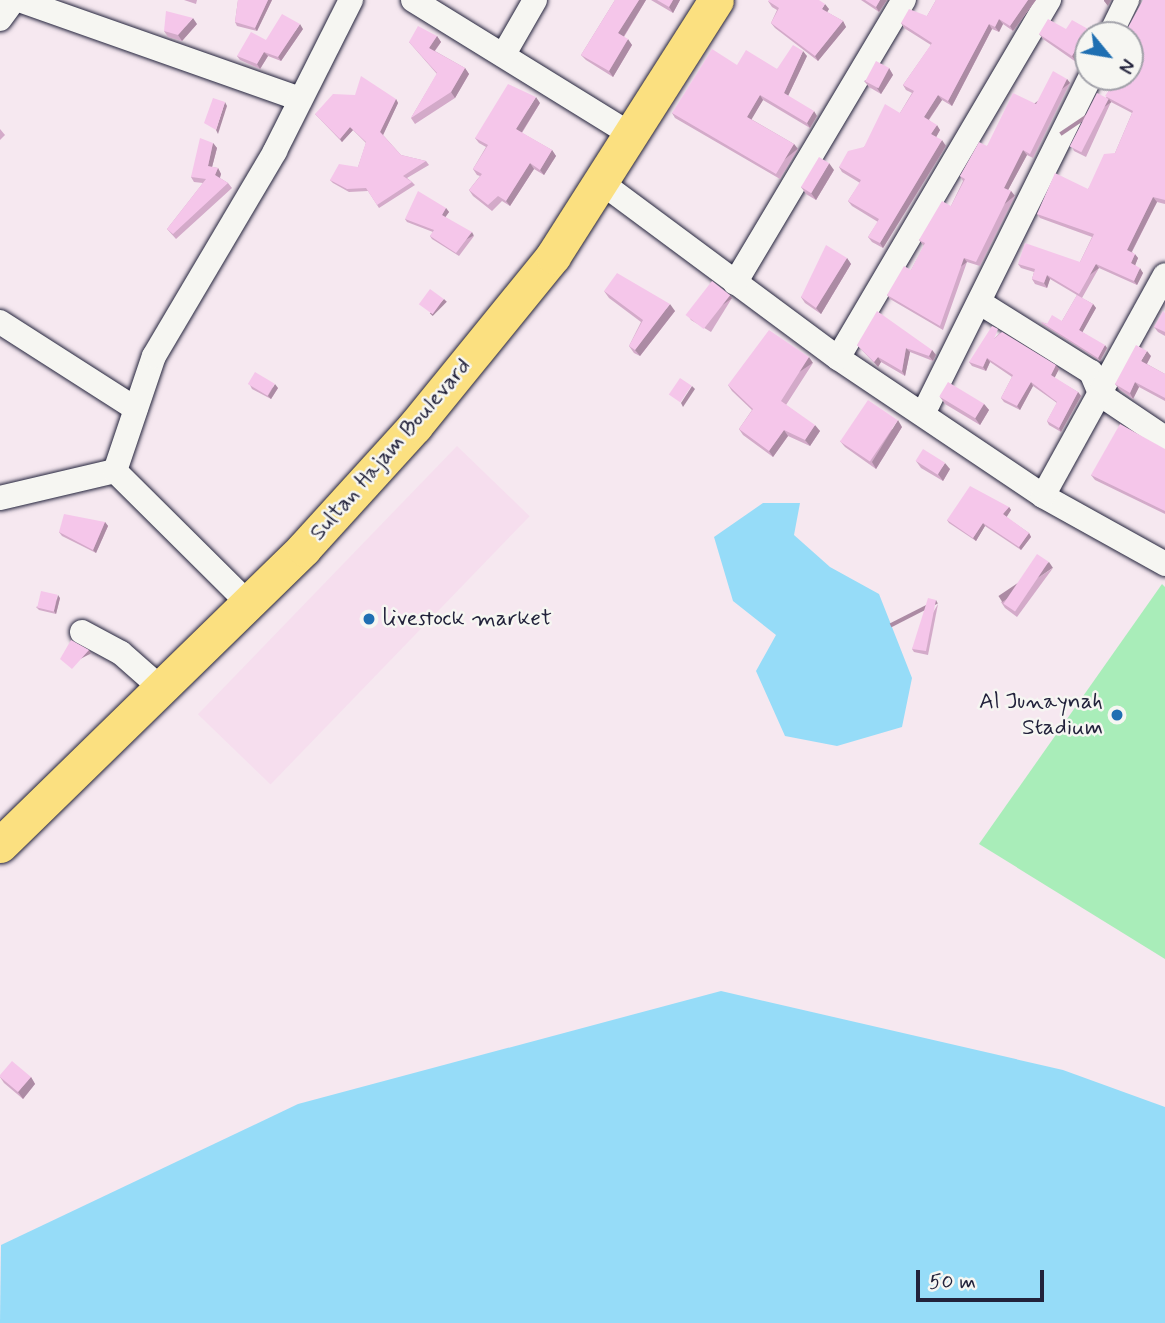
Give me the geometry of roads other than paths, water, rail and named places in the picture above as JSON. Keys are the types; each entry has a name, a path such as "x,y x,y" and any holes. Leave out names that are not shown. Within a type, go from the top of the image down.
{"highway":[{"name":"Sultan Hajam Boulevard","path":"0,845 163,690 431,407 517,304 602,183 716,0"}],"street":[{"path":"0,19 14,0"},
{"path":"19,0 298,98"},
{"path":"115,471 154,356 275,151 298,98 351,0"},
{"path":"413,0 632,135"},
{"path":"504,54 535,0"},
{"path":"735,283 904,0"},
{"path":"838,358 1049,0"},
{"path":"1117,21 1127,0"},
{"path":"923,414 982,304 1083,91"},
{"path":"602,183 838,358 1043,496 1165,565"},
{"path":"1043,496 1165,275"},
{"path":"982,304 1091,372 1101,395 1165,438"},
{"path":"0,322 136,409"},
{"path":"115,471 247,603"},
{"path":"0,498 115,471"},
{"path":"82,632 121,653 163,690"}],"water":[{"path":"763,503 800,503 794,535 830,567 879,594 912,678 902,727 837,746 785,736 756,671 776,635 733,601 714,537"},
{"path":"721,991 1063,1070 1165,1107 1165,1323 0,1323 1,1245 298,1104"}],"place":[{"name":"livestock market","path":"369,619"},
{"name":"Al Junaynah Stadium","path":"1117,715"}]}
